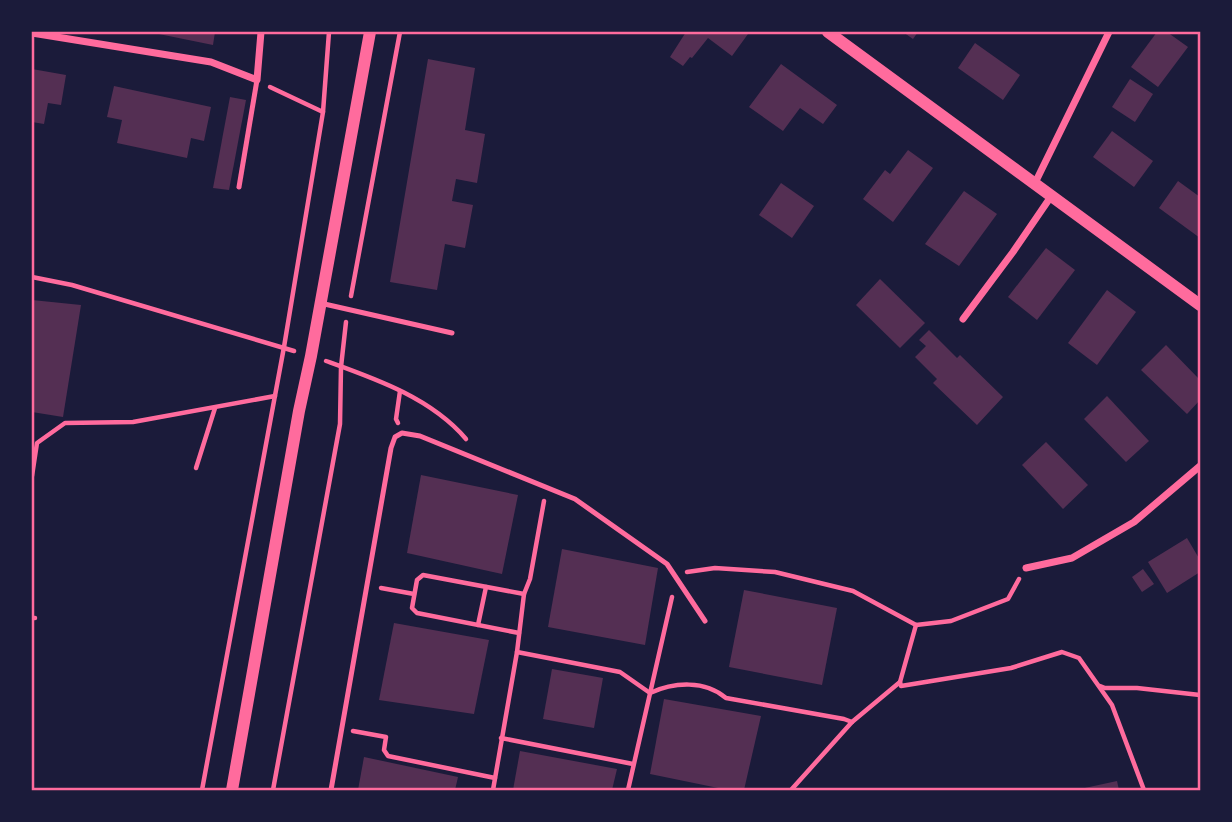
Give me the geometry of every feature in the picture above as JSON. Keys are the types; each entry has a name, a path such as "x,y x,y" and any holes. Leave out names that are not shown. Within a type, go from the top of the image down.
{"street":[{"path":"32,33 211,62 257,80 261,32"},
{"path":"232,790 370,32"},
{"path":"828,32 1198,298"},
{"path":"1035,183 1109,32"},
{"path":"963,319 1052,195"},
{"path":"1026,568 1072,558 1134,522 1200,466"}],"lane":[{"path":"239,187 257,80"},
{"path":"320,303 452,333"},
{"path":"331,790 391,448 395,437 402,433 420,436 575,499 667,564 705,621"}],"path":[{"path":"202,790 284,347 323,112 329,32"},
{"path":"273,790 340,424 341,366 348,309 400,32"},
{"path":"257,80 323,112"},
{"path":"32,277 72,285 341,366 400,391 441,413 475,449 474,457"},
{"path":"400,391 396,419 402,433"},
{"path":"32,476 37,443 65,423 133,422 215,408 262,396 275,396"},
{"path":"197,468 215,408"},
{"path":"493,790 517,652 524,594 530,579 547,487"},
{"path":"628,790 670,604 678,580 689,571 715,568 775,572 853,592 916,625 951,621 1007,599 1026,568"},
{"path":"519,633 416,613 412,608 416,580 423,575 524,594"},
{"path":"367,586 414,594"},
{"path":"478,625 486,587"},
{"path":"791,790 852,722 900,682 916,625"},
{"path":"517,652 620,672 650,693"},
{"path":"900,682 901,686 1011,668 1062,652 1079,658 1111,705 1144,790"},
{"path":"650,693 680,683 717,690 726,698 852,722"},
{"path":"1099,685 1105,688 1137,688 1200,695"},
{"path":"341,729 386,737 384,750 388,756 495,778"},
{"path":"501,738 633,764"}],"building":[{"path":"149,32 215,32 213,45"},
{"path":"686,32 748,34 732,56 708,38 683,66 670,57"},
{"path":"903,32 918,32 913,39"},
{"path":"1157,32 1167,32 1188,47 1158,87 1131,67"},
{"path":"975,43 1020,75 1003,100 958,68"},
{"path":"428,59 475,68 465,130 485,134 477,183 456,179 452,201 473,205 465,248 445,244 437,290 390,282"},
{"path":"781,64 837,105 823,124 800,108 783,131 749,107"},
{"path":"32,69 66,75 61,105 48,103 44,124 32,122"},
{"path":"1130,79 1153,94 1135,122 1112,107"},
{"path":"114,86 211,107 204,141 191,138 187,158 117,143 122,120 107,117"},
{"path":"230,97 246,100 229,190 213,188"},
{"path":"1112,131 1153,161 1134,187 1093,157"},
{"path":"908,150 933,168 893,222 863,199 885,170 890,174"},
{"path":"1178,181 1200,197 1200,238 1159,208"},
{"path":"781,183 814,206 792,238 759,215"},
{"path":"964,191 997,214 959,266 925,244"},
{"path":"1046,248 1075,270 1037,320 1008,297"},
{"path":"880,279 925,323 900,348 856,305"},
{"path":"1107,290 1136,312 1097,365 1068,343"},
{"path":"32,300 81,305 63,417 32,412"},
{"path":"929,330 957,358 960,355 1003,397 977,425 933,383 937,379 915,357 926,346 919,340"},
{"path":"1166,345 1200,380 1200,400 1187,414 1141,370"},
{"path":"1107,396 1149,441 1126,462 1084,419"},
{"path":"1046,442 1088,485 1063,509 1022,465"},
{"path":"421,475 518,495 502,574 407,553"},
{"path":"1187,538 1200,560 1200,572 1167,593 1148,562"},
{"path":"562,549 658,568 645,645 548,627"},
{"path":"1143,569 1154,584 1142,592 1132,577"},
{"path":"744,590 837,608 822,685 729,667"},
{"path":"394,623 489,640 474,714 379,700"},
{"path":"552,669 603,678 594,728 543,719"},
{"path":"664,699 761,716 744,790 728,790 650,774"},
{"path":"520,751 617,769 612,790 513,790"},
{"path":"364,757 458,777 455,790 358,790"},
{"path":"1117,781 1119,790 1080,790 1080,789"}]}
